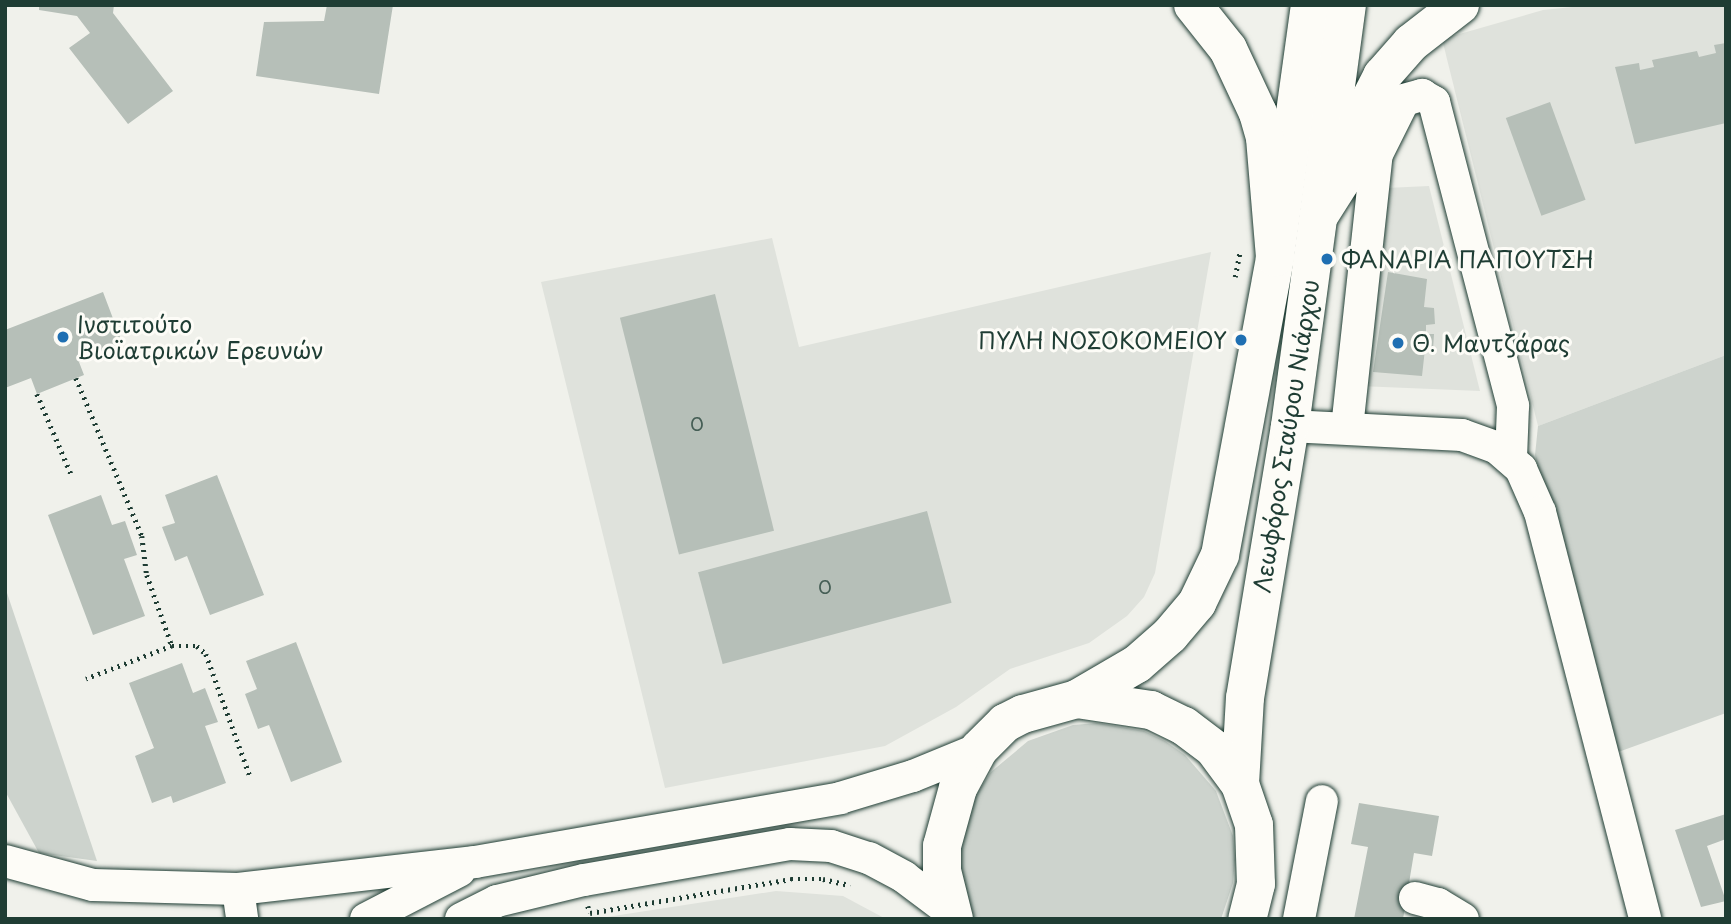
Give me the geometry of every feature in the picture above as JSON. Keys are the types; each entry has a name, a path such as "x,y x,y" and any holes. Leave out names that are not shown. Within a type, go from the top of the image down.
{"main road":[{"path":"1193,5 1228,49 1258,113 1265,138 1258,249"},
{"name":"Λεωφόρος Σταύρου Νιάρχου","path":"953,916 942,846 958,788 979,749 1004,723 1023,714 1077,699 1146,657 1188,616 1208,584 1220,555 1258,249 1310,5"},
{"name":"Λεωφόρος Σταύρου Νιάρχου","path":"1247,919 1256,884 1257,844 1240,784 1244,698 1290,426 1347,5"},
{"path":"1320,216 1341,181 1358,123 1382,76 1410,43 1461,5"},
{"name":"Λεωφόρος Σταύρου Νιάρχου","path":"1077,699 1151,710 1184,726 1214,749 1240,784"}],"street":[{"path":"1347,428 1377,154 1404,100 1422,95 1434,102 1513,407 1511,458"},
{"path":"1290,426 1462,435 1497,448 1511,458 1527,479 1539,512 1645,919"},
{"path":"5,861 93,885 240,904 840,798 913,776 979,749"},
{"path":"1299,919 1322,801"},
{"path":"461,919 497,901 584,880 790,844 831,846 869,858 904,877 953,916"},
{"path":"366,919 475,862"},
{"path":"1415,898 1438,904 1463,919"}],"path":[{"path":"1235,283 1258,249"},
{"path":"76,379 142,536 147,575 172,646"},
{"path":"37,394 72,476"},
{"path":"86,679 172,646 197,646 206,654 250,776"},
{"path":"584,880 590,913 791,879 823,879 862,890"}],"shaded area":[{"path":"1592,5 1726,5 1726,355 1538,426 1442,39 1543,10"},
{"path":"1429,186 1480,391 1359,386 1386,188"},
{"path":"772,238 799,347 1211,252 1155,573 1144,597 1127,616 1089,643 1010,669 956,707 885,746 665,788 541,282"},
{"path":"1726,355 1726,713 1610,755 1535,455 1538,426"},
{"path":"5,587 97,861 39,853 5,791"},
{"path":"1097,723 1144,731 1165,741 1185,755 1216,791 1233,836 1235,860 1233,883 1221,919 973,919 959,860 967,814 978,792 991,772 1028,741 1073,725"},
{"path":"776,891 843,896 886,919 594,919"}],"building":[{"path":"39,5 114,5 113,13 173,91 128,124 69,48 90,33 77,16 39,10"},
{"path":"327,5 393,5 379,94 256,76 264,22 324,21"},
{"path":"1726,43 1726,123 1635,144 1615,67 1639,63 1640,70 1654,67 1652,60 1697,51 1699,57 1716,53 1714,45"},
{"path":"1550,102 1586,200 1541,216 1506,118"},
{"path":"1388,272 1427,279 1424,307 1434,308 1435,324 1426,325 1426,334 1434,334 1433,350 1425,349 1422,376 1373,372"},
{"name":"Ινστιτούτο Βιοϊατρικών Ερευνών","path":"103,292 123,345 79,362 84,375 37,394 31,378 5,388 5,330"},
{"path":"715,294 774,531 679,554 620,318"},
{"path":"217,475 264,595 210,615 187,556 175,561 162,527 175,523 165,495"},
{"path":"101,495 112,525 125,521 137,555 124,559 145,616 93,635 48,515"},
{"path":"927,511 952,603 723,664 698,572"},
{"path":"296,642 342,762 291,782 269,725 258,729 245,694 257,689 246,661"},
{"path":"182,663 193,693 205,688 218,722 205,726 226,783 173,803 171,796 152,803 135,756 154,748 129,683"},
{"path":"1359,803 1439,816 1432,856 1414,853 1403,919 1354,919 1368,847 1351,844"},
{"path":"1726,814 1726,839 1707,846 1726,901 1701,907 1675,830"}],"place":[{"name":"ΦΑΝΑΡΙΑ ΠΑΠΟΥΤΣΗ","path":"1327,259"},
{"name":"Ινστιτούτο Βιοϊατρικών Ερευνών","path":"63,337"},
{"name":"ΠΥΛΗ ΝΟΣΟΚΟΜΕΙΟΥ","path":"1241,340"},
{"name":"Θ. Μαντζάρας","path":"1398,343"}]}
